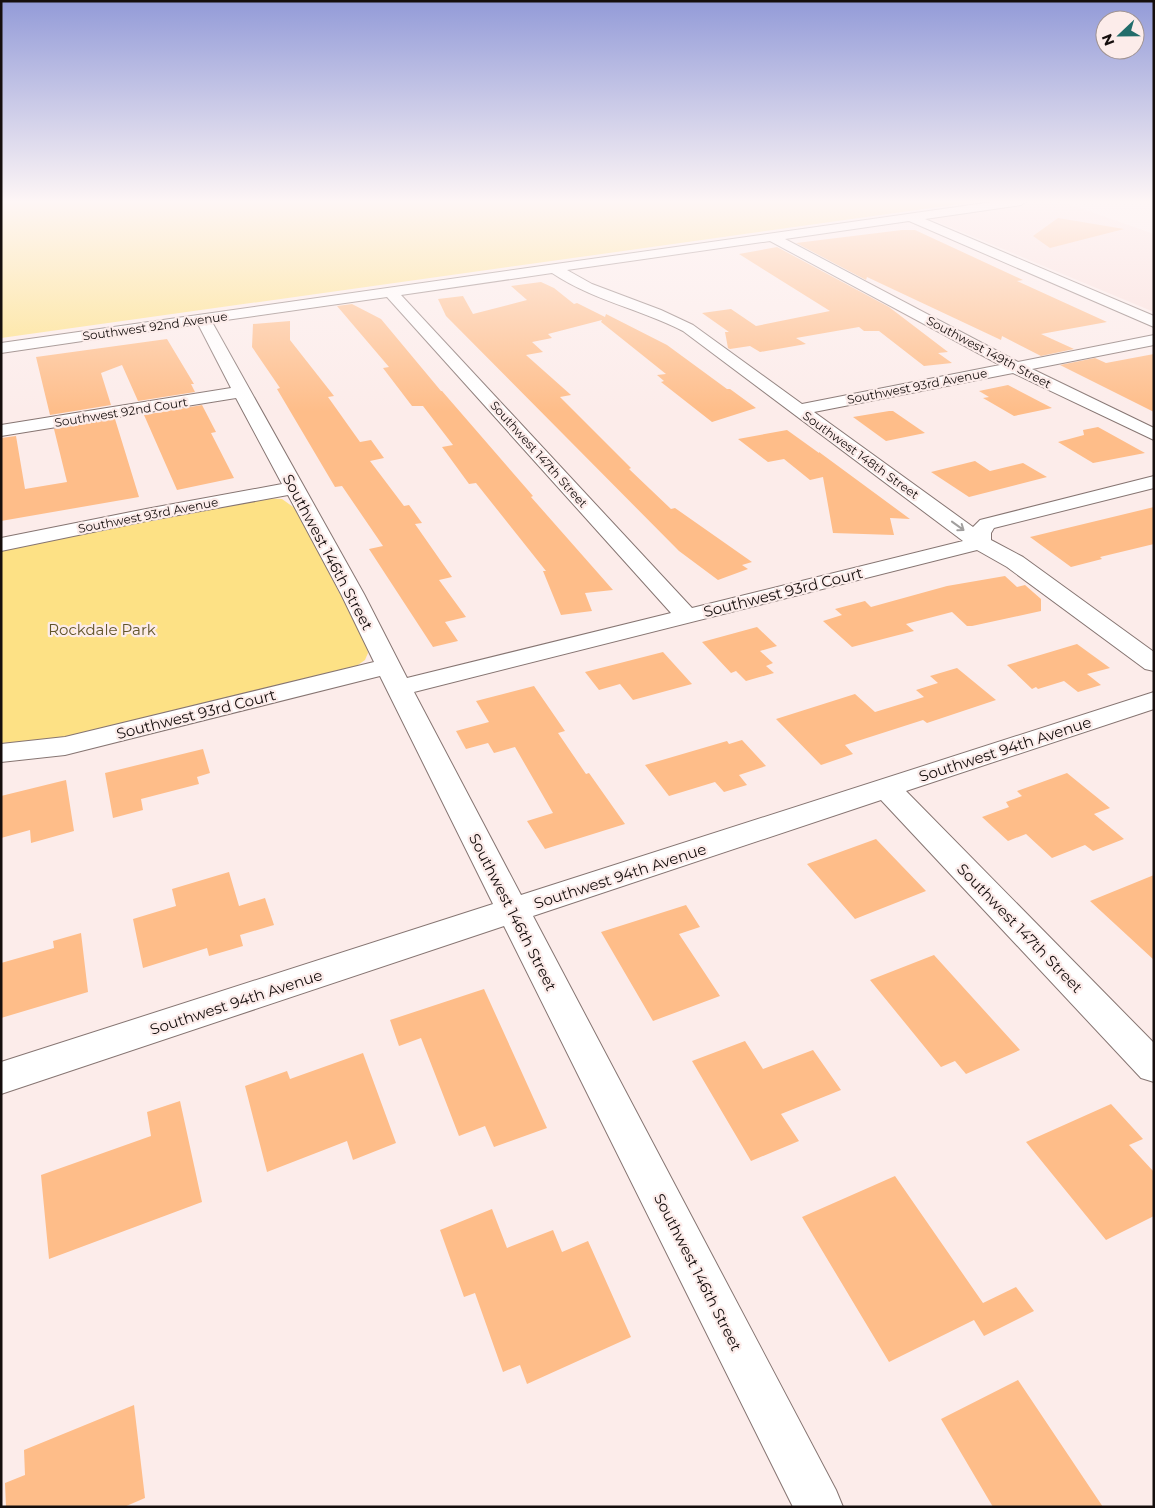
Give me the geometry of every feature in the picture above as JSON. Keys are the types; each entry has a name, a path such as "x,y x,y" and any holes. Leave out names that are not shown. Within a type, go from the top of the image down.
{"street":[{"name":"Southwest 92nd Avenue","path":"1,348 539,271"},
{"name":"Southwest 148th Street","path":"560,271 588,286 657,312 680,323 980,543 1014,562 1154,664"},
{"name":"Southwest 149th Street","path":"836,271 1014,367 1154,435"},
{"path":"1036,271 1154,322"},
{"name":"Southwest 147th Street","path":"391,292 687,616"},
{"name":"Southwest 146th Street","path":"203,319 240,392 295,488 394,677 819,1507"},
{"name":"Southwest 93rd Avenue","path":"798,410 1150,340"},
{"name":"Southwest 92nd Court","path":"1,432 240,392"},
{"path":"980,543 980,532 988,524 1154,482"},
{"name":"Southwest 93rd Avenue","path":"1,545 146,514 295,488"},
{"name":"Southwest 93rd Court","path":"1,754 49,749 81,743 687,616 980,543"},
{"name":"Southwest 94th Avenue","path":"1,1078 1154,700"},
{"name":"Southwest 147th Street","path":"887,789 1154,1067"}],"shaded area":[{"path":"1056,271 1154,271 1154,312"}],"green space":[{"path":"1,271 478,271 1,338"},
{"name":"Rockdale Park","path":"265,498 282,499 296,509 367,646 368,653 365,660 355,667 81,734 48,740 1,743 1,549"}],"building":[{"path":"767,271 822,271 889,307 948,352 938,353 952,363 924,366 879,331 864,331 859,327 796,338 806,344 760,352 750,346 730,349 728,348 725,332 729,332 702,313 731,309 756,326 830,311"},
{"path":"850,271 1004,271 1023,280 1017,281 1107,322 1041,334 1074,349 1041,356 1002,336 1001,340 867,277 866,280"},
{"path":"541,282 554,288 574,304 577,303 605,317 606,314 667,345 756,408 712,422 661,382 664,381 657,375 666,374 601,322 602,320 548,334 552,338 532,342 543,352 526,355 571,395 560,397 631,468 629,469 671,509 675,508 752,562 742,565 748,569 718,580 679,551 446,316 438,299 463,296 473,314 527,300 511,286"},
{"path":"352,304 381,319 533,496 531,497 613,590 585,593 592,611 561,615 543,571 546,571 476,483 469,484 442,447 453,445 423,406 412,406 383,368 389,367 337,306"},
{"path":"290,321 290,340 334,396 328,397 360,442 371,440 384,458 370,461 404,506 409,505 422,523 415,524 452,577 439,580 466,617 445,622 458,641 433,647 369,549 383,546 342,486 335,487 277,389 280,388 252,347 253,324"},
{"path":"167,339 194,384 191,384 195,392 138,401 122,365 101,373 111,405 50,415 36,357"},
{"path":"1154,354 1154,412 1060,365 1095,358 1106,363"},
{"path":"1008,385 1052,408 1014,416 983,398 989,397 979,391"},
{"path":"202,405 216,432 211,433 234,478 177,490 144,415"},
{"path":"893,411 925,433 886,441 853,417"},
{"path":"115,419 139,497 1,521 1,438 16,436 25,489 67,482 54,429"},
{"path":"1098,427 1145,453 1093,463 1058,442 1084,435 1083,430"},
{"path":"787,430 910,519 890,518 894,535 833,533 823,477 810,480 784,459 768,462 738,439"},
{"path":"975,461 990,471 1023,463 1047,477 969,497 931,472"},
{"path":"1154,507 1154,544 1100,557 1102,559 1071,567 1030,537"},
{"path":"1005,576 1017,587 1025,585 1041,599 1041,611 972,626 967,626 952,612 906,624 914,631 852,647 823,621 842,615 835,609 865,601 871,607 947,586"},
{"path":"757,627 777,646 760,651 773,663 766,666 774,673 746,681 736,671 731,673 702,642"},
{"path":"1077,644 1110,668 1087,674 1101,685 1078,692 1064,681 1032,689 1007,665"},
{"path":"663,652 692,684 633,700 620,684 599,690 585,672"},
{"path":"957,668 996,700 927,723 923,720 845,745 853,754 821,765 776,719 855,694 875,712 924,697 916,690 938,683 930,676"},
{"path":"534,686 565,731 558,733 586,774 589,773 625,824 545,849 527,821 553,813 515,747 494,753 488,743 466,749 456,731 489,722 476,701"},
{"path":"742,740 766,766 739,775 747,785 724,792 715,782 669,796 645,765 727,741 729,744"},
{"path":"203,749 210,773 197,777 199,784 141,799 143,810 113,818 105,773"},
{"path":"1067,773 1110,808 1094,814 1124,839 1093,851 1085,845 1052,858 1026,834 1008,841 982,817 1009,807 1006,802 1022,796 1017,791"},
{"path":"66,780 74,831 31,843 30,830 1,838 1,796"},
{"path":"876,839 926,891 855,919 807,864"},
{"path":"229,872 239,906 265,898 274,925 240,935 243,946 209,956 207,948 143,968 133,919 176,906 172,889"},
{"path":"1154,875 1154,960 1090,901"},
{"path":"686,905 700,927 679,934 720,996 653,1021 601,932"},
{"path":"81,933 88,992 1,1018 1,963 54,948 53,941"},
{"path":"934,955 1020,1050 966,1074 955,1061 941,1067 870,980"},
{"path":"484,989 547,1128 494,1147 485,1126 459,1136 421,1038 399,1046 390,1020"},
{"path":"745,1041 763,1069 813,1050 841,1090 781,1114 799,1141 751,1161 692,1061"},
{"path":"363,1053 396,1143 353,1160 347,1141 267,1172 245,1086 287,1071 290,1079"},
{"path":"180,1101 202,1202 49,1259 41,1175 151,1136 147,1112"},
{"path":"1111,1104 1143,1139 1129,1145 1154,1172 1154,1216 1106,1240 1026,1142"},
{"path":"895,1176 983,1303 1016,1287 1034,1311 984,1336 974,1320 889,1362 802,1217"},
{"path":"492,1209 507,1248 553,1230 562,1252 588,1241 631,1337 527,1384 520,1365 503,1372 475,1293 464,1297 440,1230"},
{"path":"1018,1380 1103,1507 993,1507 941,1419"},
{"path":"134,1405 145,1498 124,1507 6,1507 5,1483 25,1475 24,1450"}]}
